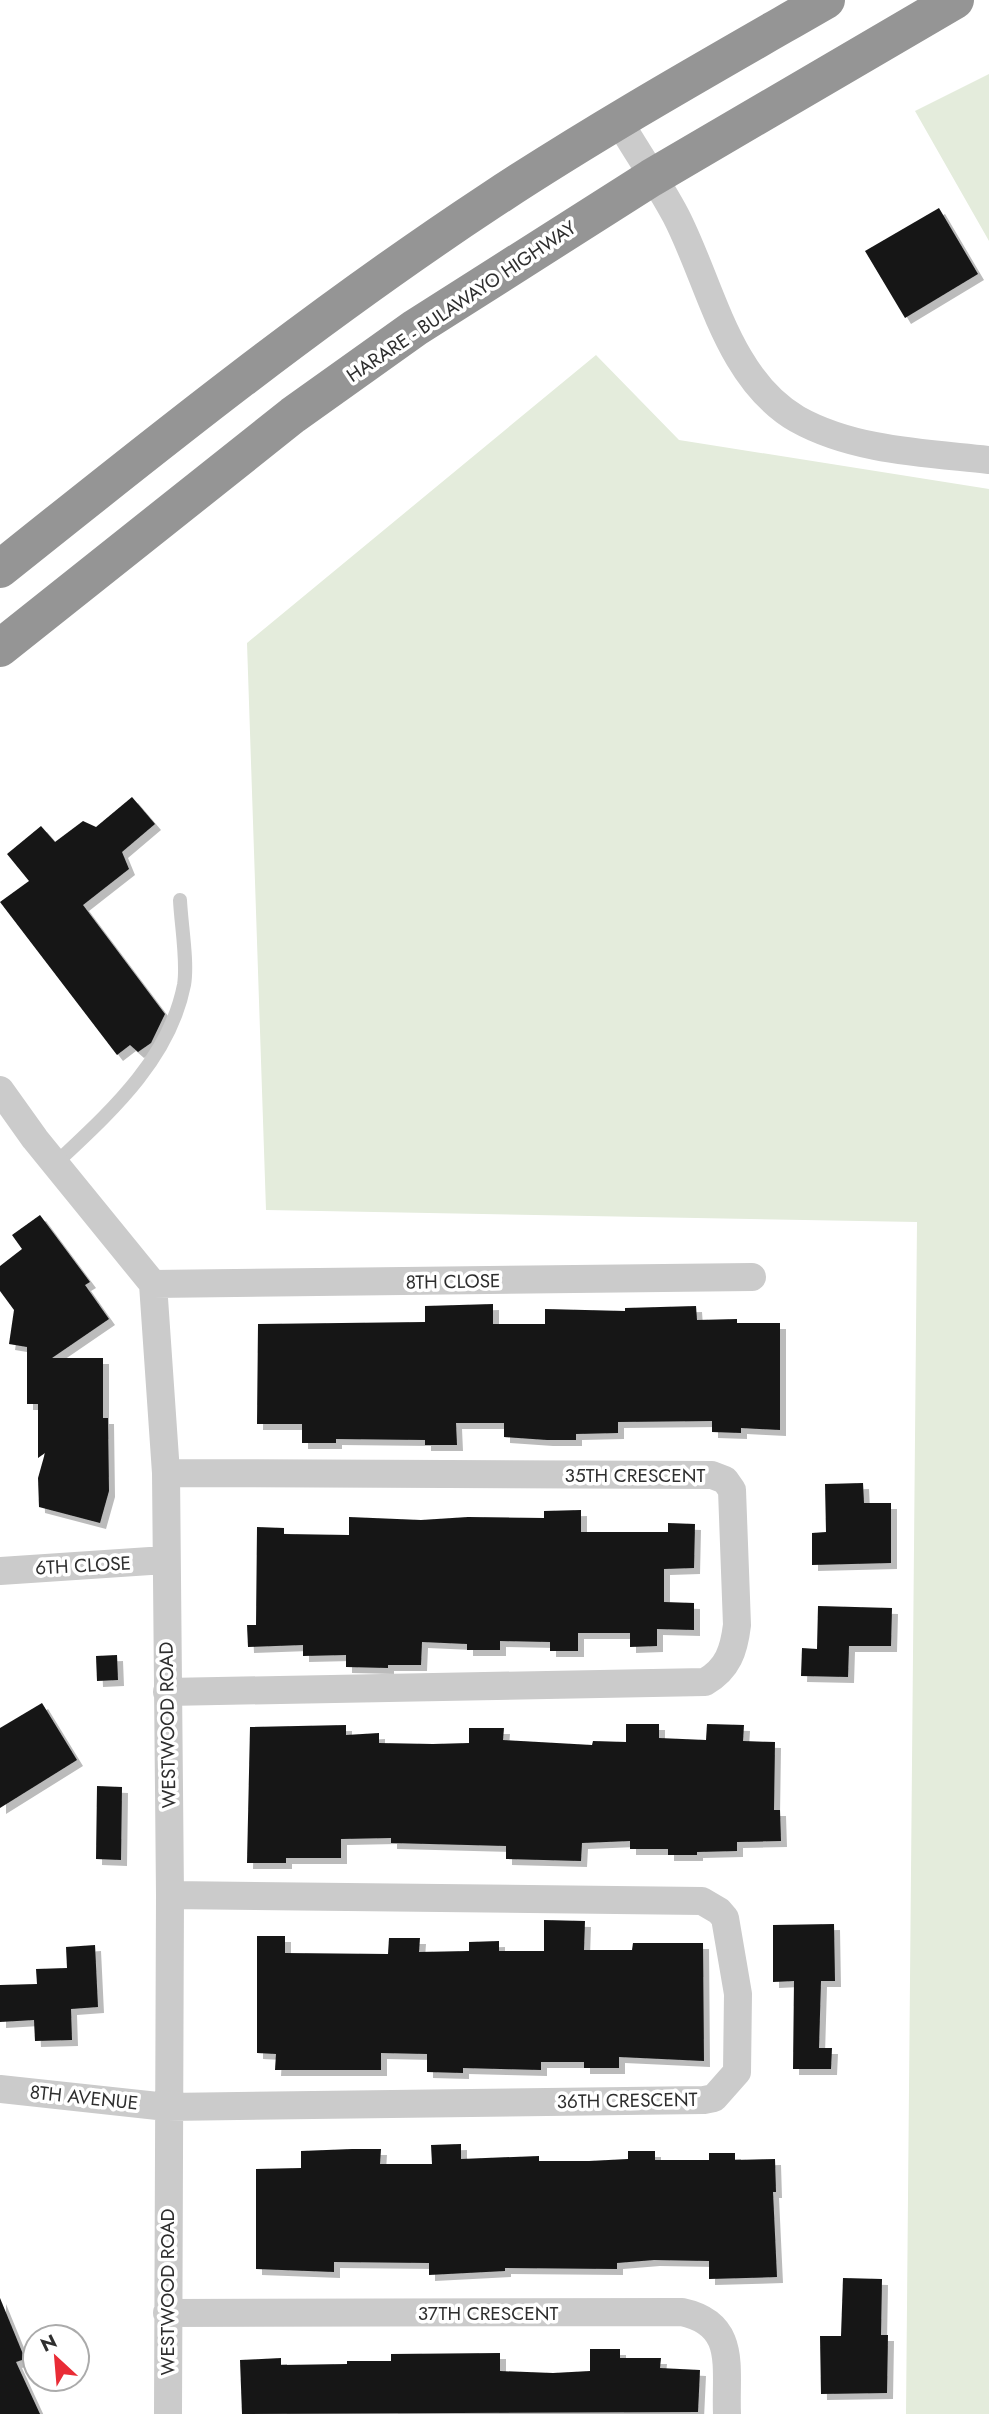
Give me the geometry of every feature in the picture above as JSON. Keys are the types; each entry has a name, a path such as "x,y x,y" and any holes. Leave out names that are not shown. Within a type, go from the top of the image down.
{"highway":[{"path":"0,569 178,426 490,201 618,120 826,0"},
{"name":"HARARE - BULAWAYO HIGHWAY","path":"0,648 234,460 326,391 500,271 651,178 955,0"}],"street":[{"path":"618,120 675,215 743,365 763,392 798,419 869,445 989,460"},
{"path":"0,1090 55,1164 153,1284"},
{"name":"8TH CLOSE","path":"153,1284 752,1277"},
{"name":"WESTWOOD ROAD","path":"153,1284 166,1473 170,1895 167,2107 168,2414"},
{"name":"35TH CRESCENT","path":"166,1473 712,1475 725,1480 732,1490 737,1625 735,1643 729,1659 720,1674 705,1682 167,1692"},
{"name":"6TH CLOSE","path":"0,1571 165,1560"},
{"name":"36TH CRESCENT","path":"167,2107 704,2100 714,2098 737,2072 738,1994 725,1918 719,1910 702,1901 170,1895"},
{"name":"8TH AVENUE","path":"0,2089 167,2107"},
{"name":"37TH CRESCENT","path":"167,2313 682,2312 707,2320 723,2338 727,2414"}],"lane":[{"path":"55,1164 118,1105 160,1048 184,984 180,900"}],"green space":[{"path":"989,74 989,241 915,111"},
{"path":"596,355 679,440 989,489 989,2414 906,2414 917,1222 266,1210 247,643"}],"building":[{"path":"939,208 978,274 905,318 865,251"},
{"path":"132,797 155,824 122,852 129,869 83,905 165,1014 151,1043 138,1052 130,1045 117,1055 0,902 29,881 7,854 41,826 55,842 83,821 96,827"},
{"path":"40,1215 90,1282 85,1285 109,1319 52,1358 103,1358 103,1418 108,1418 109,1491 100,1523 39,1507 38,1478 45,1453 38,1458 38,1404 27,1404 27,1347 9,1344 14,1310 0,1291 0,1266 22,1249 12,1235"},
{"path":"493,1304 493,1324 545,1324 545,1309 625,1311 625,1308 696,1306 697,1320 737,1319 737,1323 780,1323 780,1430 741,1428 741,1433 712,1432 712,1421 618,1422 618,1433 576,1434 576,1440 547,1440 504,1437 504,1423 456,1423 457,1445 425,1445 425,1440 336,1439 336,1443 302,1443 302,1424 257,1424 258,1324 425,1322 425,1306"},
{"path":"863,1483 864,1503 891,1503 891,1563 812,1565 812,1533 826,1532 825,1484"},
{"path":"581,1510 581,1532 668,1532 668,1523 695,1524 694,1568 664,1569 664,1602 694,1603 694,1630 657,1629 657,1646 630,1647 630,1633 578,1633 578,1651 550,1651 550,1642 500,1641 500,1650 467,1650 467,1644 422,1642 421,1665 388,1665 388,1668 346,1667 346,1655 303,1656 303,1645 248,1647 247,1625 256,1625 257,1527 284,1528 284,1534 349,1535 349,1517 421,1520 468,1517 544,1518 544,1511"},
{"path":"818,1606 892,1608 891,1646 849,1646 848,1677 801,1676 802,1648 817,1649"},
{"path":"117,1655 118,1680 97,1681 96,1656"},
{"path":"42,1703 77,1760 0,1808 0,1728"},
{"path":"626,1724 659,1724 659,1738 706,1740 707,1724 744,1725 743,1741 775,1742 774,1810 780,1810 781,1841 737,1842 737,1851 697,1852 697,1855 668,1855 668,1849 630,1849 630,1841 582,1843 581,1861 506,1859 506,1846 391,1843 391,1838 341,1839 341,1858 286,1858 286,1863 247,1863 250,1727 346,1725 346,1735 379,1733 379,1743 433,1744 469,1743 469,1728 504,1728 503,1740 592,1745 593,1741 626,1742"},
{"path":"97,1786 122,1787 121,1860 96,1859"},
{"path":"544,1920 585,1921 584,1950 632,1950 633,1943 703,1943 704,2061 619,2057 619,2068 584,2068 584,2062 541,2062 541,2070 463,2068 463,2073 427,2072 427,2054 381,2053 381,2070 275,2070 276,2054 257,2053 257,1936 285,1936 285,1953 388,1954 389,1938 420,1938 419,1952 469,1951 469,1942 499,1941 499,1951 544,1951"},
{"path":"834,1924 835,1981 821,1981 819,2048 832,2048 831,2069 793,2069 794,1981 773,1982 773,1925"},
{"path":"95,1945 98,2007 71,2009 72,2040 35,2041 34,2020 0,2022 0,1985 37,1984 36,1969 67,1968 66,1947"},
{"path":"461,2144 461,2159 539,2156 539,2161 589,2161 628,2159 628,2151 655,2151 655,2160 709,2160 709,2153 735,2153 735,2160 775,2159 776,2192 773,2192 777,2277 709,2279 709,2261 654,2260 617,2263 617,2269 505,2268 505,2271 429,2275 429,2263 334,2262 334,2272 256,2269 256,2169 301,2168 301,2151 352,2149 381,2149 380,2164 432,2164 431,2145"},
{"path":"843,2278 882,2279 881,2335 888,2335 887,2393 821,2394 820,2336 841,2336"},
{"path":"0,2298 21,2349 21,2360 16,2362 21,2373 21,2393 30,2393 40,2414 0,2414"},
{"path":"590,2349 620,2349 620,2358 661,2358 660,2368 700,2370 698,2412 242,2414 240,2360 281,2358 281,2365 347,2364 347,2361 391,2361 391,2354 500,2353 500,2371 553,2373 590,2371"}]}
